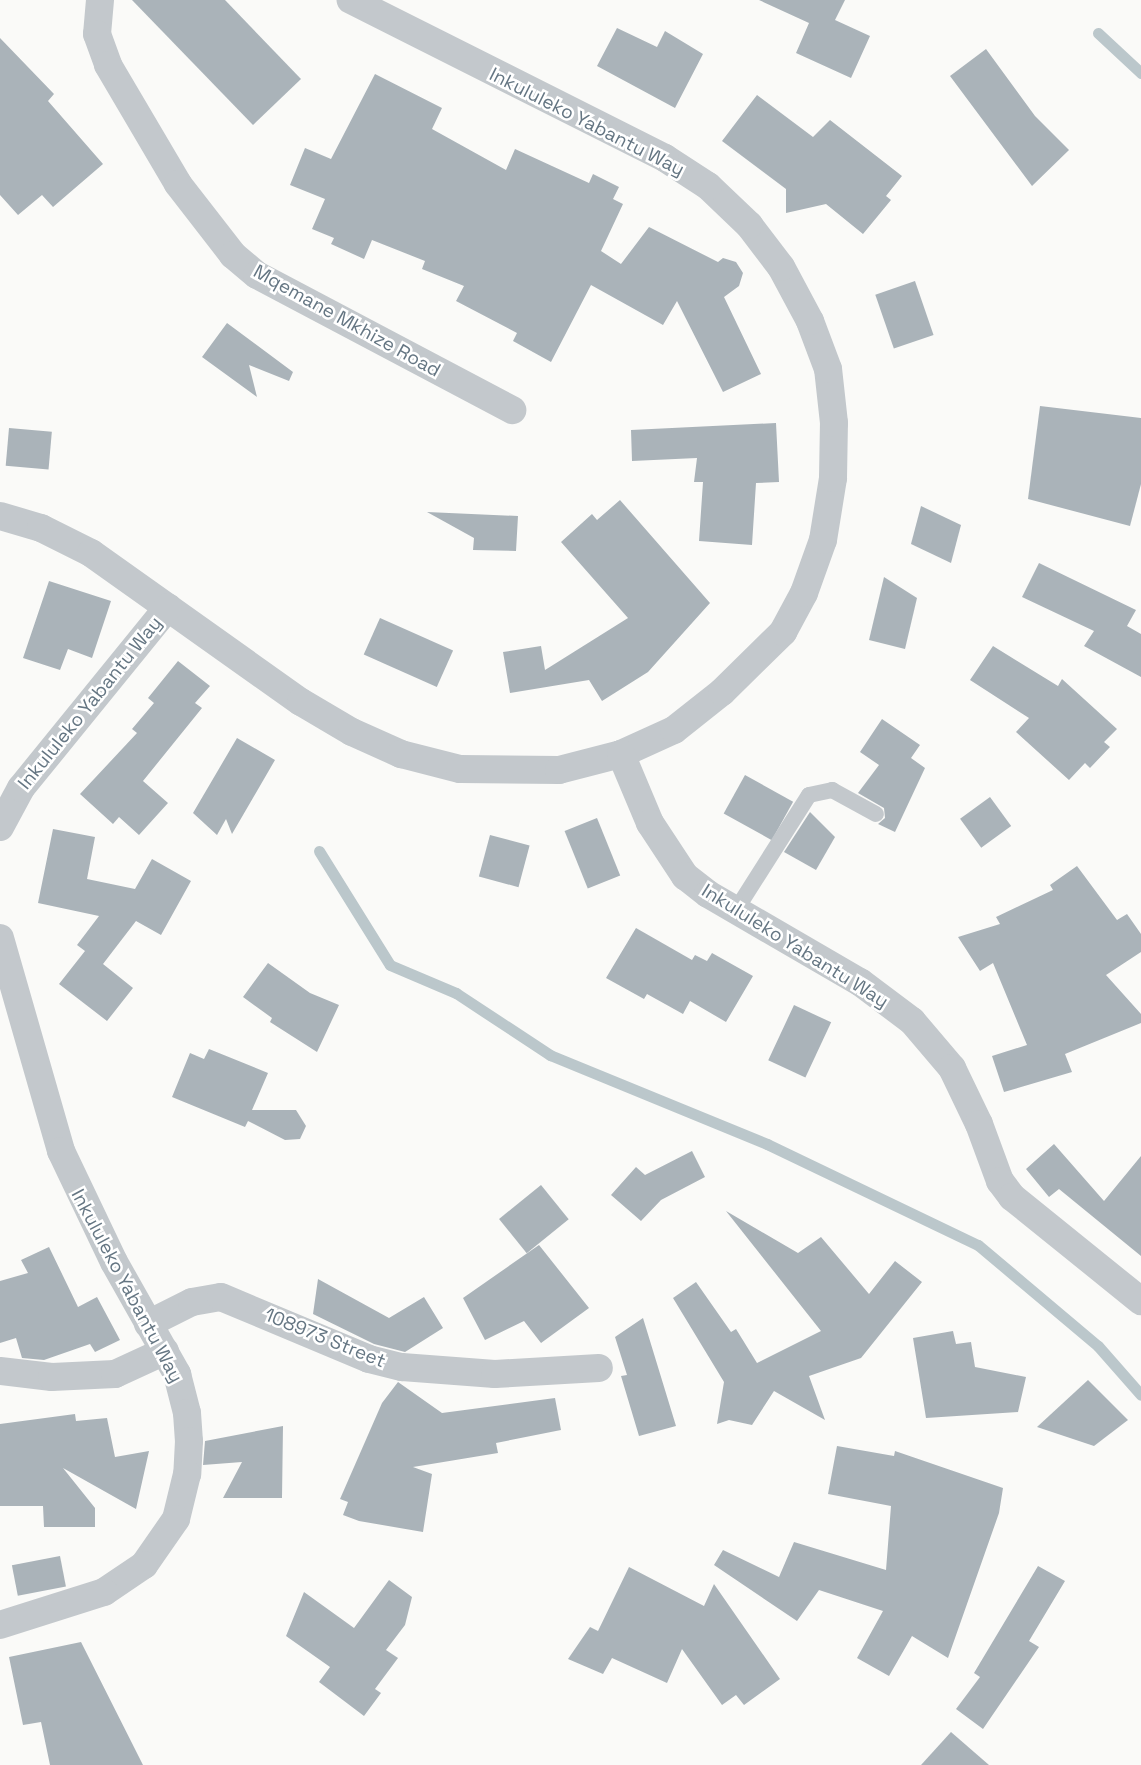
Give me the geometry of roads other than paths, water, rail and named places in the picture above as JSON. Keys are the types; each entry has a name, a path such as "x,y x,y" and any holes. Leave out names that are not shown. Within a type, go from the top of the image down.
{"street":[{"name":"Mqemane Mkhize Road","path":"100,0 97,34 108,65 178,184 234,255 257,275 512,410"},
{"name":"Inkululeko Yabantu Way","path":"0,516 41,528 91,553 301,702 352,732 401,754 460,769 514,772 559,770 621,754 674,730 722,692 783,632 804,593 823,540 833,469 834,423 828,369 810,322 781,267 749,225 708,186 665,158 351,0"},
{"name":"Inkululeko Yabantu Way","path":"0,827 21,788 168,607"},
{"name":"Inkululeko Yabantu Way","path":"621,754 650,823 685,876 736,910 860,982 912,1020 952,1068 1006,1189 1141,1301"},
{"name":"Inkululeko Yabantu Way","path":"0,938 61,1151 75,1186 148,1324 177,1374 187,1413 187,1474 176,1519 144,1565 104,1592 0,1625"},
{"name":"108973 Street","path":"148,1324 192,1302 221,1297 369,1359 402,1367 495,1374 598,1368"},
{"path":"0,1371 52,1377 115,1374 165,1351"}],"lane":[{"path":"736,910 809,795 832,790 876,814"}],"waterway":[{"path":"1098,33 1141,73"},
{"path":"319,851 390,965 456,993 550,1055 767,1144 978,1245 1098,1346 1141,1395"}]}
